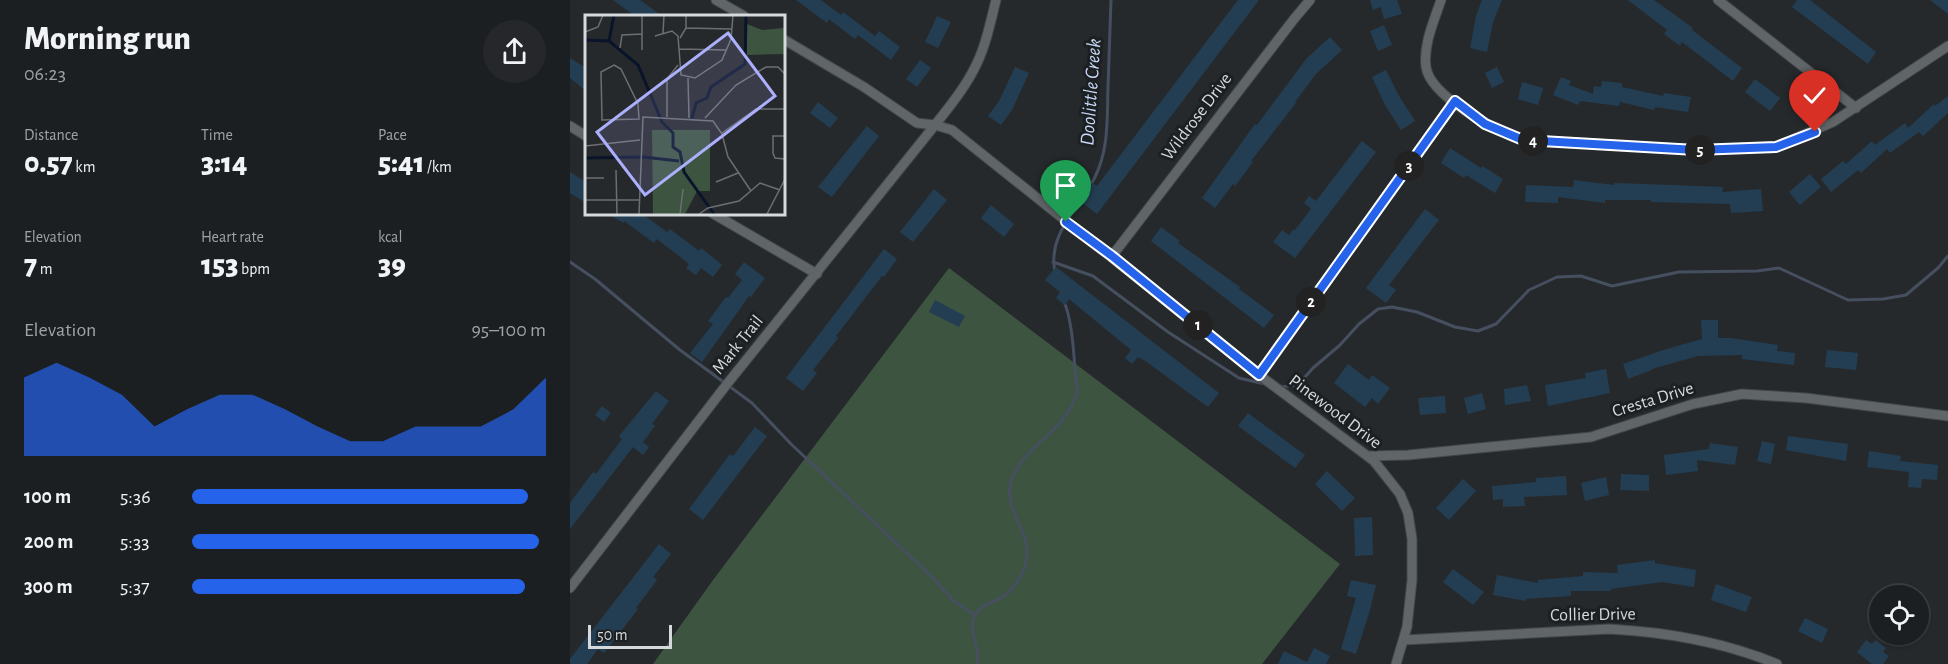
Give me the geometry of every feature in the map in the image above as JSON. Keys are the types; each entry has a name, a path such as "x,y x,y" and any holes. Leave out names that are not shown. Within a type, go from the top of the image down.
{"street":[{"path":"716,0 742,15"},
{"name":"Mark Trail","path":"570,588 727,384 963,88 981,54 996,0"},
{"name":"Wildrose Drive","path":"1112,256 1310,0"},
{"path":"1441,0 1428,43 1426,67 1428,76 1438,88 1485,124 1523,140 1696,150 1776,147 1815,132 1856,108 1948,46"},
{"path":"1718,0 1856,108"},
{"path":"784,40 917,123 935,125"},
{"path":"1259,375 1455,101"},
{"name":"Pinewood Drive","path":"935,125 952,130 1259,375 1368,456 1400,494 1412,539 1412,580 1404,640 1396,664"},
{"path":"570,126 585,135"},
{"path":"714,214 817,274"},
{"name":"Cresta Drive","path":"1368,456 1408,455 1592,437 1693,404 1742,394 1806,398 1948,416"},
{"name":"Collier Drive","path":"1404,640 1609,629 1631,630 1724,646 1778,664"}],"green space":[{"path":"949,268 1340,564 1262,664 653,664 713,580"}],"building":[{"path":"613,0 640,0 661,15 634,15"},
{"path":"796,0 821,0 841,15 843,12 875,36 879,31 900,47 891,60 858,35 855,39 829,19 827,23"},
{"path":"1238,0 1259,0 1097,214 1079,200 1092,183 1097,186"},
{"path":"1370,0 1397,0 1402,14 1384,19 1381,7 1373,10"},
{"path":"1482,0 1502,0 1493,22 1487,52 1470,48 1476,16"},
{"path":"1628,0 1654,0 1742,68 1733,81 1682,42 1680,46 1664,34 1667,30"},
{"path":"1797,0 1810,0 1876,52 1868,64 1792,7"},
{"path":"1930,0 1948,0 1948,14"},
{"path":"937,16 951,22 938,48 925,42"},
{"path":"1384,25 1392,45 1378,51 1370,31"},
{"path":"1330,37 1342,50 1316,74 1235,186 1233,184 1215,208 1202,198 1255,124 1257,125 1306,59"},
{"path":"570,58 585,67 585,90 570,78"},
{"path":"920,60 931,68 917,87 906,79"},
{"path":"1015,67 1029,73 1012,110 1001,125 988,116 999,101"},
{"path":"1497,67 1504,82 1492,88 1485,73"},
{"path":"1386,70 1415,121 1401,130 1385,105 1372,77"},
{"path":"1561,77 1571,81 1569,85 1593,94 1594,86 1601,87 1602,81 1622,83 1622,87 1663,96 1664,93 1691,97 1688,112 1655,107 1654,110 1620,102 1619,106 1580,101 1578,105 1553,95"},
{"path":"1755,79 1780,98 1770,111 1745,92"},
{"path":"1522,82 1543,88 1538,105 1518,99"},
{"path":"1948,96 1948,113 1923,136 1919,132 1890,153 1887,149 1861,173 1858,170 1831,192 1821,179 1843,161 1846,164 1872,141 1875,145 1905,123 1908,128 1934,104 1935,106"},
{"path":"818,102 838,118 830,128 810,113"},
{"path":"867,126 879,136 832,197 818,187"},
{"path":"1362,141 1376,152 1295,258 1273,242 1282,230 1289,235 1295,230 1311,209 1304,203 1309,196 1316,201"},
{"path":"1450,148 1503,179 1495,193 1466,175 1464,178 1441,163"},
{"path":"570,172 585,181 585,202 570,193"},
{"path":"1810,174 1821,187 1800,205 1789,192"},
{"path":"1574,180 1614,185 1614,183 1723,187 1722,192 1761,189 1763,211 1731,213 1730,204 1651,202 1651,200 1605,200 1605,203 1558,197 1558,203 1525,202 1526,185 1573,187"},
{"path":"934,189 947,200 913,242 900,232"},
{"path":"991,205 1014,224 1004,237 981,218"},
{"path":"1425,209 1439,220 1389,285 1396,290 1386,303 1366,288"},
{"path":"607,214 642,214 667,232 670,229 699,251 701,248 722,265 713,277 701,268 696,275 686,268 689,264 657,239 654,243 624,221 624,223"},
{"path":"1161,227 1180,241 1178,243 1240,287 1239,289 1274,315 1264,328 1151,241"},
{"path":"884,249 897,259 836,336 838,338 813,370 817,373 803,391 786,378"},
{"path":"744,262 765,278 751,297 749,296 702,362 690,353 713,324 708,321 742,280 735,274"},
{"path":"1056,267 1219,393 1208,407 1144,360 1138,357 1132,364 1125,358 1131,350 1069,299 1065,305 1056,298 1060,292 1045,280"},
{"path":"935,300 965,316 959,327 929,312"},
{"path":"1701,320 1718,320 1718,338 1778,345 1777,351 1795,353 1794,365 1742,359 1742,355 1698,356 1652,369 1628,379 1623,364 1702,339"},
{"path":"1827,350 1858,353 1856,370 1825,367"},
{"path":"1348,364 1369,380 1372,375 1390,388 1378,404 1372,398 1365,407 1334,383"},
{"path":"1606,369 1610,393 1548,406 1545,385 1586,378 1585,373"},
{"path":"1527,385 1531,401 1505,405 1504,389"},
{"path":"656,391 669,401 652,424 655,426 643,442 649,447 643,455 633,447 570,529 570,503 593,472 596,474 622,439 619,436"},
{"path":"1482,393 1486,409 1468,414 1464,398"},
{"path":"1445,396 1446,413 1420,415 1418,398"},
{"path":"602,406 611,413 604,422 595,415"},
{"path":"1248,413 1305,455 1295,468 1238,426"},
{"path":"755,427 767,436 703,520 689,509 730,454 733,456"},
{"path":"1788,436 1848,444 1846,461 1786,450"},
{"path":"1762,441 1775,444 1771,464 1757,461"},
{"path":"1710,443 1738,447 1735,465 1697,460 1698,471 1666,475 1664,455 1709,449"},
{"path":"1869,451 1901,456 1900,461 1938,465 1937,480 1922,479 1921,488 1908,487 1909,472 1867,467"},
{"path":"1327,471 1355,498 1342,511 1315,484"},
{"path":"1621,474 1649,475 1649,491 1620,490"},
{"path":"1566,476 1567,495 1524,497 1525,506 1503,507 1503,499 1493,500 1492,486 1536,482 1536,478"},
{"path":"1606,477 1609,495 1585,501 1581,483"},
{"path":"1463,479 1476,491 1449,520 1436,508"},
{"path":"1372,517 1373,555 1355,556 1354,518"},
{"path":"659,544 671,554 653,577 657,580 636,608 638,609 604,653 598,649 587,664 570,664 570,659"},
{"path":"1655,560 1655,563 1696,570 1694,587 1662,582 1611,589 1611,591 1571,591 1571,596 1526,599 1526,601 1493,595 1497,575 1538,583 1538,580 1583,576 1583,572 1618,573 1617,565"},
{"path":"1453,569 1484,592 1473,605 1443,582"},
{"path":"1351,580 1376,585 1356,654 1341,649 1356,598 1347,596"},
{"path":"1716,584 1752,597 1746,612 1711,600"},
{"path":"1805,618 1828,629 1822,643 1798,631"},
{"path":"1866,640 1869,645 1882,645 1886,648 1883,652 1889,656 1883,664 1872,664 1857,652"},
{"path":"1314,648 1330,656 1326,664 1278,664 1284,651 1307,662"}],"waterway":[{"name":"Doolittle Creek","path":"1055,272 1054,258 1060,233 1089,188 1103,155 1107,122 1111,0"},
{"path":"1280,387 1298,385 1359,324 1378,309 1392,307 1417,312 1455,327 1478,331 1496,324 1529,290 1557,277 1581,276 1612,286 1679,272 1757,271 1779,268 1848,300 1883,299 1906,295 1938,268 1948,256"},
{"path":"570,262 595,279 680,350 752,403 791,444 929,574 954,601 975,615"},
{"path":"1053,262 1093,276 1168,332 1239,378 1265,384"},
{"name":"Doolittle Creek","path":"977,664 973,633 975,615 981,608 1009,592 1025,567 1027,547 1011,504 1012,477 1023,460 1060,423 1073,404 1077,391 1072,334 1064,301"}],"route":[{"path":"1066,222 1112,256 1259,375 1455,101 1485,124 1503,134 1523,140 1696,150 1776,147 1815,132"}]}
